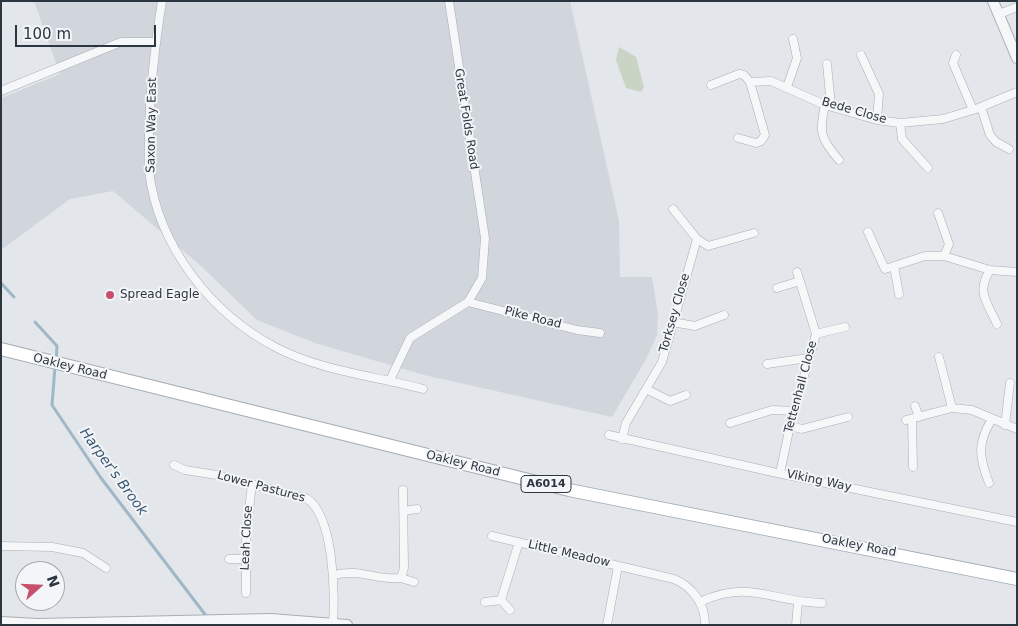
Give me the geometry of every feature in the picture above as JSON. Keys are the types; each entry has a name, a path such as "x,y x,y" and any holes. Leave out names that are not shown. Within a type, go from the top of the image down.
{"main road":[{"name":"Oakley Road","path":"1,349 569,490 1017,579"}],"street":[{"name":"Saxon Way East","path":"162,1 150,95 149,170 157,206 171,240 190,273 220,309 239,325 278,348 316,363 423,389"},
{"name":"Great Folds Road","path":"448,1 484,238 482,278 468,302"},
{"path":"993,1 1017,58"},
{"path":"999,14 1017,7"},
{"path":"787,87 797,58 793,39"},
{"path":"1,91 121,42 156,42"},
{"path":"861,55 879,94 877,120"},
{"path":"956,55 953,63 973,110"},
{"path":"827,64 828,105 820,128 826,144 839,160"},
{"name":"Bede Close","path":"711,85 739,74 744,75 750,82 771,81 828,105 877,120 900,123 943,119 973,110 1017,92"},
{"path":"738,138 756,142 761,141 765,135 750,82"},
{"path":"981,107 990,135 996,142 1009,149"},
{"path":"900,123 902,139 928,168"},
{"path":"673,209 697,239 708,246 754,233"},
{"path":"938,213 949,244 944,256"},
{"path":"868,232 885,269 925,256 944,256 990,270 1017,272"},
{"name":"Torksey Close","path":"622,439 626,423 662,362 697,239"},
{"path":"894,266 900,294"},
{"path":"990,270 983,281 982,292 997,324"},
{"name":"Tettenhall Close","path":"780,473 790,426 816,334 797,272"},
{"path":"777,288 800,281"},
{"path":"390,380 410,338 468,302"},
{"name":"Pike Road","path":"468,302 577,330 600,333"},
{"path":"672,322 695,326 724,315"},
{"path":"816,334 844,327"},
{"path":"939,357 952,408"},
{"path":"767,364 808,358"},
{"path":"1005,425 1010,383"},
{"path":"646,389 670,401 686,395"},
{"path":"913,467 912,419 915,406"},
{"path":"912,419 952,408 972,410 1017,429"},
{"path":"730,423 772,410 794,411"},
{"path":"790,426 802,429 848,417"},
{"path":"989,483 982,465 980,445 982,435 992,419"},
{"name":"Viking Way","path":"609,435 780,473 1017,522"},
{"name":"Lower Pastures","path":"174,465 185,470 306,498 316,504 325,525 334,575 333,623"},
{"name":"Leah Close","path":"246,592 245,559 248,504 252,484"},
{"path":"401,578 404,568 403,490"},
{"path":"404,511 417,509"},
{"name":"Little Meadow","path":"492,536 674,579 688,587 700,602"},
{"name":"Little Meadow","path":"501,600 519,542"},
{"path":"1,546 52,547 83,553 106,568"},
{"path":"229,559 245,559"},
{"name":"Little Meadow","path":"607,625 618,566"},
{"path":"334,575 357,572 391,579 401,578 414,582"},
{"path":"704,625 700,602 725,592 746,590 798,602 822,603"},
{"path":"485,602 501,600 510,610"},
{"path":"796,625 798,602"},
{"path":"1,622 37,624 197,620 296,620 346,625"}],"shaded area":[{"path":"34,1 570,1 619,221 620,277 652,277 658,315 657,335 646,359 612,417 424,375 315,343 257,320 201,266 113,191 70,199 1,250 1,98 60,74"}],"green space":[{"path":"619,47 636,57 644,87 641,92 626,88 616,60"}],"waterway":[{"path":"1,283 14,297"},
{"name":"Harper's Brook","path":"35,322 57,346 56,361"},
{"name":"Harper's Brook","path":"55,367 52,405 101,478 207,617"}],"place":[{"name":"Spread Eagle","path":"110,295"}]}
